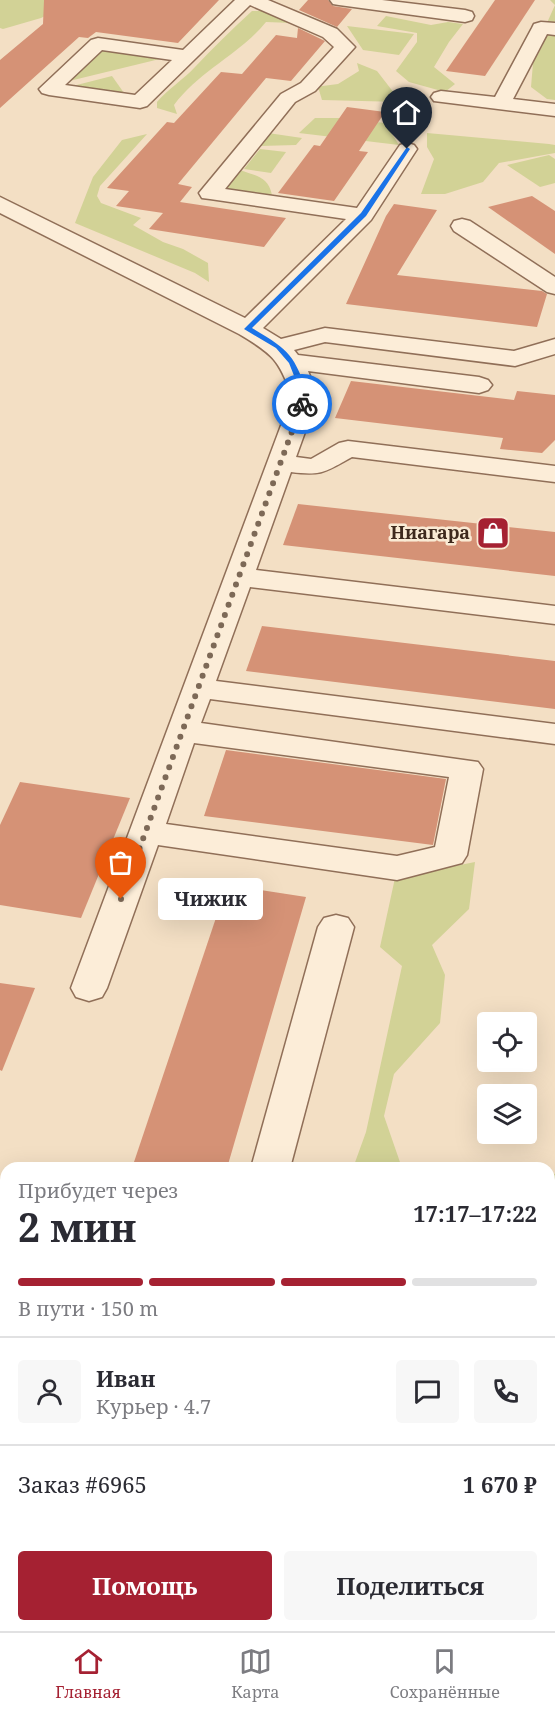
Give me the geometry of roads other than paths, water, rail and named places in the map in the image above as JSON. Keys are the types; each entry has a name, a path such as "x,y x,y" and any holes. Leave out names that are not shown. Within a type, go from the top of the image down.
{"street":[{"path":"186,56 98,44 49,89 140,102 245,0"},
{"path":"253,0 330,33 345,47 308,87 288,98 210,193 363,214"},
{"path":"339,0 465,16"},
{"path":"501,104 541,28 555,29"},
{"path":"441,97 555,110"},
{"path":"248,329 363,214 407,149"},
{"path":"0,204 248,329 286,354 479,385"},
{"path":"462,226 555,287"},
{"path":"286,354 325,335 515,359 555,346"},
{"path":"88,988 305,396 286,354"},
{"path":"315,467 352,440 555,474"},
{"path":"281,463 555,497"},
{"path":"239,577 555,615"},
{"path":"199,688 555,734"},
{"path":"146,832 397,868 450,855 467,769 183,731"},
{"path":"272,1162 336,927"}],"place":[{"name":"Ниагара","path":"493,533"},
{"name":"Чижик","path":"121,899"}]}
